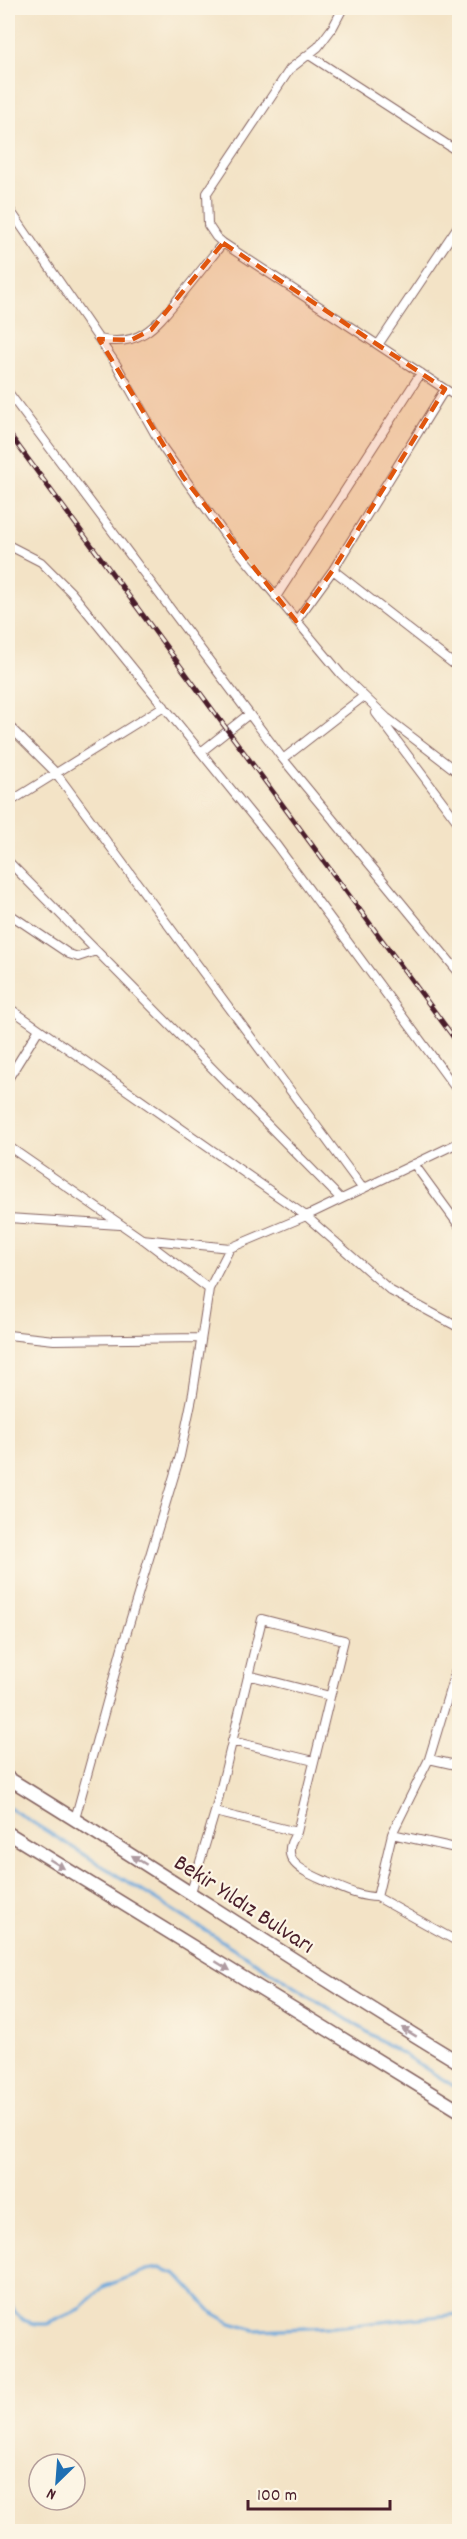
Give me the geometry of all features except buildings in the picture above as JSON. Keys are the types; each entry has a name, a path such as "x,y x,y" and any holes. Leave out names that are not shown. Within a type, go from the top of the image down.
{"main road":[{"name":"Bekir Yıldız Bulvarı","path":"8,1778 459,2063"},
{"path":"8,1833 459,2111"}],"street":[{"path":"343,8 326,38 290,69 207,193 208,225 223,243 459,399"},
{"path":"309,55 459,153"},
{"path":"8,207 116,364 146,420 225,535 320,650 364,696 411,739 459,774"},
{"path":"378,345 459,223"},
{"path":"99,339 115,342 130,340 151,330 223,243"},
{"path":"276,597 421,373"},
{"path":"296,621 333,570 445,389"},
{"path":"8,392 283,759 459,974"},
{"path":"8,545 41,562 62,581 277,846 459,1094"},
{"path":"333,570 459,669"},
{"path":"283,759 364,696"},
{"path":"364,696 459,825"},
{"path":"8,802 164,706"},
{"path":"201,752 249,714"},
{"path":"8,726 56,773 363,1189"},
{"path":"8,861 341,1199"},
{"path":"8,913 69,954 78,957 96,951"},
{"path":"8,1007 306,1216 391,1291 459,1328"},
{"path":"8,1079 39,1029"},
{"path":"142,1239 230,1248 306,1216 459,1142"},
{"path":"8,1146 142,1239 209,1289"},
{"path":"414,1164 459,1227"},
{"path":"8,1218 122,1225"},
{"path":"75,1819 121,1651 180,1456 193,1393 209,1289 230,1248"},
{"path":"8,1335 54,1340 200,1338"},
{"path":"191,1892 214,1812 262,1619 344,1640 297,1832 290,1848 292,1860 298,1868 362,1897 377,1897 459,1943"},
{"path":"377,1897 392,1834 429,1759 456,1680 459,1656"},
{"path":"248,1675 330,1696"},
{"path":"232,1741 314,1761"},
{"path":"429,1759 459,1766"},
{"path":"214,1812 297,1832"},
{"path":"392,1834 459,1849"}],"highlighted area":[{"path":"223,243 445,389 333,570 296,621 183,477 99,339 131,340 151,330"}],"waterway":[{"path":"8,1807 460,2090"},
{"path":"8,2298 15,2312 23,2320 36,2324 47,2324 80,2310 103,2287 147,2270 159,2268 177,2274 213,2313 231,2323 255,2330 332,2327 460,2314"}],"railway":[{"path":"8,432 460,1046"}]}
